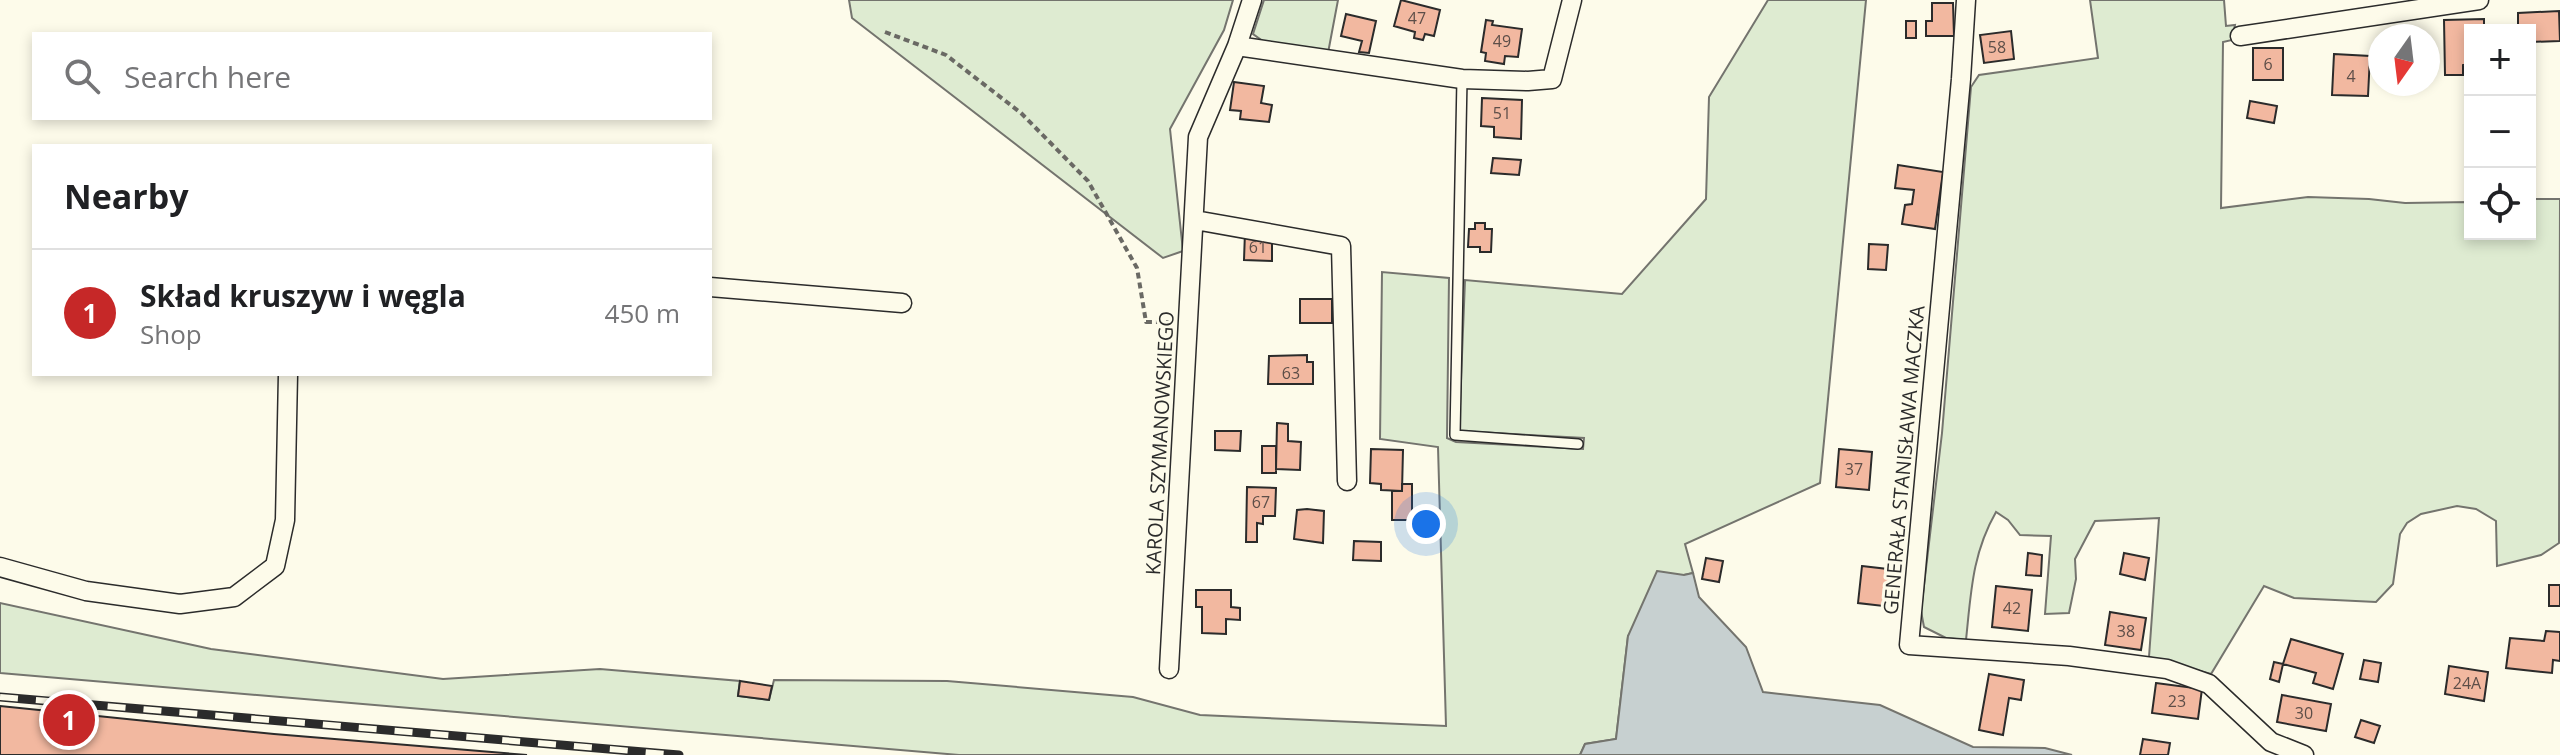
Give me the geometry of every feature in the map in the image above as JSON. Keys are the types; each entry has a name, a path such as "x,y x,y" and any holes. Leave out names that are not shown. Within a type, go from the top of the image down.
{"street":[{"name":"KAROLA SZYMANOWSKIEGO","path":"1169,669 1198,137 1237,46 1252,0"},
{"path":"1237,46 1462,79 1552,79 1572,0"},
{"name":"GENERAŁA STANISŁAWA MACZKA","path":"1966,0 1909,645 2069,656 2167,669 2209,684 2271,742 2304,755"},
{"path":"2240,36 2479,0"},
{"path":"1195,220 1341,246 1347,481"},
{"path":"712,287 902,303"},
{"path":"0,567 86,591 180,604 234,597 275,566 285,520 288,376"}],"lane":[{"path":"1462,79 1455,435 1578,444"}],"path":[{"path":"885,32 946,55 1021,113 1088,181 1137,268 1146,322 1189,321"}],"green space":[{"path":"849,0 1233,0 1224,30 1170,129 1183,251 1163,258 852,18"},
{"path":"1264,0 1338,0 1328,53 1267,44 1253,34"},
{"path":"1768,0 1866,0 1820,483 1685,544 1693,573 1684,575 1628,636 1616,739 1585,744 1580,755 959,755 0,673 0,603 211,649 443,679 600,669 740,681 738,696 769,700 774,680 947,681 1133,697 1200,715 1446,726 1438,447 1380,439 1382,272 1449,278 1447,438 1456,442 1583,449 1584,438 1459,431 1465,280 1622,294 1706,199 1709,97"},
{"path":"2090,0 2224,0 2226,26 2235,25 2232,40 2223,42 2221,208 2308,197 2405,203 2464,202 2464,240 2536,240 2536,199 2560,199 2559,543 2541,555 2497,566 2496,521 2476,509 2457,506 2421,514 2407,523 2400,534 2393,584 2376,602 2294,598 2264,586 2211,674 2149,657 2159,518 2095,521 2075,559 2076,579 2069,613 2045,614 2051,536 2020,535 2008,520 1996,512 1977,559 1966,640 1946,638 1924,627 1921,611 1942,433 1971,87 1979,75 2098,58"}],"shaded area":[{"path":"1657,571 1684,575 1693,573 1699,597 1746,647 1763,692 1880,705 1973,747 2045,748 2072,755 1580,755 1585,744 1616,739 1628,636"}],"building":[{"path":"1401,0 1440,10 1434,36 1425,34 1423,40 1414,38 1415,32 1394,26"},
{"path":"1932,3 1953,3 1954,36 1926,36 1926,21 1932,21"},
{"path":"2559,11 2560,41 2536,42 2536,24 2518,24 2518,13"},
{"path":"1346,14 1376,21 1369,53 1359,52 1362,41 1341,36"},
{"path":"2484,19 2484,24 2464,24 2463,75 2445,75 2444,20"},
{"path":"1486,20 1493,21 1492,25 1522,29 1518,57 1505,56 1504,64 1485,61 1486,53 1481,52"},
{"path":"1906,21 1916,21 1916,38 1906,38"},
{"path":"2011,31 2014,59 1984,63 1980,35"},
{"path":"2253,48 2283,48 2283,80 2253,80"},
{"path":"2334,54 2368,56 2368,96 2332,95"},
{"path":"1234,82 1264,86 1261,103 1272,105 1269,122 1240,119 1241,111 1230,110"},
{"path":"1482,98 1522,100 1521,139 1494,137 1494,127 1481,126"},
{"path":"2250,101 2277,106 2274,123 2247,118"},
{"path":"1493,158 1521,160 1519,175 1491,173"},
{"path":"1898,165 1943,172 1935,229 1902,224 1905,205 1912,204 1914,190 1895,188"},
{"path":"1475,223 1485,223 1485,229 1492,229 1491,252 1480,252 1480,247 1468,247 1469,229 1475,229"},
{"path":"1245,232 1272,233 1272,261 1244,260"},
{"path":"1869,244 1888,245 1886,270 1868,269"},
{"path":"1300,299 1332,299 1332,323 1300,323"},
{"path":"1307,355 1307,362 1313,362 1313,384 1268,384 1269,356"},
{"path":"1277,423 1288,424 1288,441 1301,442 1300,470 1276,469"},
{"path":"1215,431 1241,431 1240,451 1215,450"},
{"path":"1262,446 1276,446 1276,473 1262,473"},
{"path":"1371,449 1403,450 1402,491 1381,490 1381,484 1370,483"},
{"path":"1839,449 1872,452 1869,490 1836,487"},
{"path":"1402,484 1412,484 1412,520 1392,520 1392,491 1402,491"},
{"path":"1247,487 1276,488 1275,516 1263,516 1263,524 1257,523 1257,542 1246,542"},
{"path":"1297,510 1324,511 1323,543 1294,539"},
{"path":"1354,541 1381,542 1381,561 1353,560"},
{"path":"2028,553 2042,555 2041,576 2026,575"},
{"path":"2124,553 2149,558 2145,580 2120,574"},
{"path":"1706,558 1723,561 1719,582 1702,579"},
{"path":"1862,566 1896,570 1892,607 1858,603"},
{"path":"2549,585 2560,585 2560,606 2549,606"},
{"path":"1996,586 2032,590 2028,631 1992,627"},
{"path":"1196,590 1231,590 1231,607 1240,608 1240,620 1226,619 1226,634 1202,633 1202,607 1196,607"},
{"path":"2110,612 2146,618 2141,650 2105,645"},
{"path":"2546,631 2560,632 2560,661 2553,660 2552,673 2506,668 2510,638 2544,641"},
{"path":"2291,639 2343,654 2333,689 2313,683 2316,673 2283,664"},
{"path":"2364,660 2381,663 2378,682 2360,679"},
{"path":"2274,662 2283,664 2279,682 2270,679"},
{"path":"2449,666 2488,672 2484,701 2445,694"},
{"path":"1989,674 2024,680 2021,700 2009,698 2003,735 1979,730"},
{"path":"740,681 772,686 769,700 738,696"},
{"path":"2156,683 2202,689 2198,719 2152,713"},
{"path":"2282,695 2331,704 2326,731 2277,722"},
{"path":"0,706 274,734 527,755 0,755"},
{"path":"2361,720 2380,726 2374,743 2355,737"},
{"path":"2143,739 2170,743 2168,755 2140,755"}],"railway":[{"path":"0,697 679,755"}],"place":[{"name":"Skład kruszyw i węgla","path":"69,720"}]}
